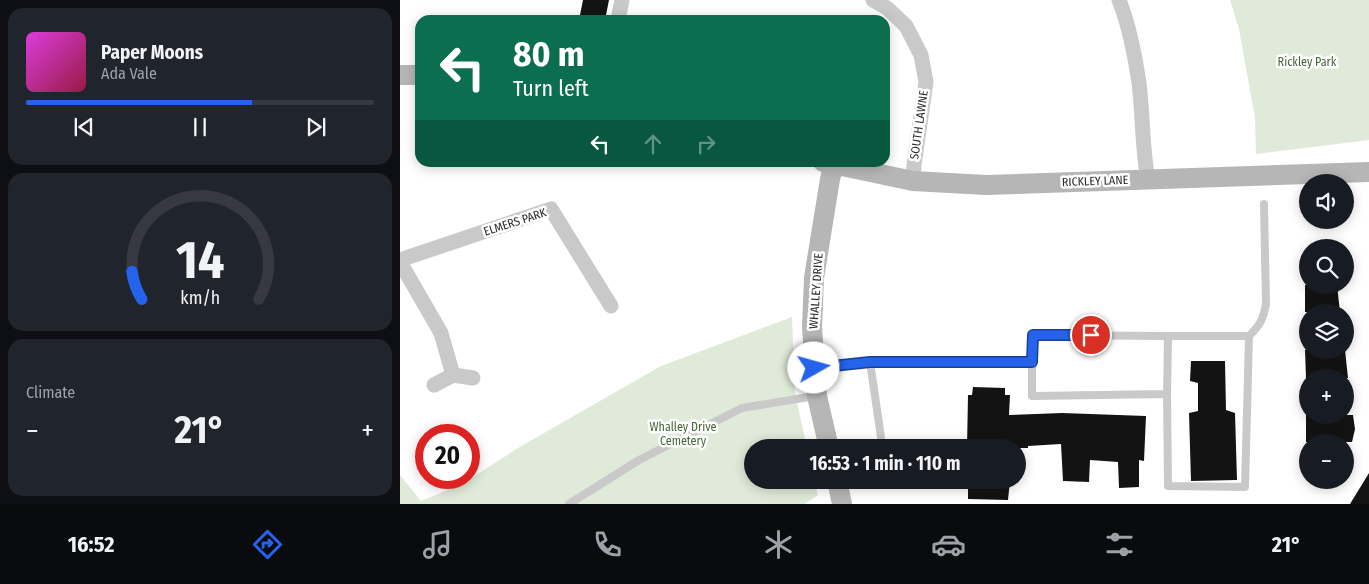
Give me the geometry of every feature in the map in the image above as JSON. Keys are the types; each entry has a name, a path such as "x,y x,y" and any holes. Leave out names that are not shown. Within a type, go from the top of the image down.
{"street":[{"path":"619,15 622,0"},
{"name":"SOUTH LAWNE","path":"873,0 887,8 906,26 921,55 926,82 913,181"},
{"path":"1119,0 1126,18 1138,82 1148,180"},
{"path":"400,75 415,76"},
{"name":"WHALLEY DRIVE","path":"827,439 817,396 812,327 814,278 830,179 828,167"},
{"name":"RICKLEY LANE","path":"843,167 913,181 986,185 1369,172"},
{"name":"ELMERS PARK","path":"453,375 441,333 400,261 551,209 611,306"},
{"path":"434,385 453,375 473,378"},
{"path":"839,489 842,504"}],"lane":[{"path":"1168,336 1168,486 1245,487 1249,336 1264,318 1266,304 1264,204"},
{"path":"1167,394 1032,396 1033,335 1249,336"},
{"path":"814,368 870,362 1032,362"},
{"path":"870,362 881,437"},
{"path":"569,504 639,460 742,408 817,396"}],"green space":[{"name":"Rickley Park","path":"1230,0 1369,0 1369,140 1256,154 1255,118 1239,29"},
{"name":"Whalley Drive Cemetery","path":"792,317 795,394 805,439 744,439 744,489 816,489 818,495 805,504 400,504 400,475 421,501 450,489 480,489 480,472 518,448 661,366"}],"building":[{"path":"583,0 609,0 606,15 580,15"},
{"path":"1305,294 1338,294 1339,304 1305,304"},
{"path":"1305,359 1346,359 1347,369 1306,369"},
{"path":"1191,361 1225,361 1226,410 1235,413 1237,480 1191,481 1189,413 1198,411 1198,383 1190,381"},
{"path":"973,387 1005,388 1005,395 1010,395 1009,415 1062,413 1146,416 1144,461 1139,460 1139,487 1119,488 1118,462 1090,460 1089,482 1063,481 1061,444 1028,446 1026,448 1026,439 967,439 968,395 972,395"},
{"path":"1354,422 1355,429 1354,434 1306,434 1306,424 1354,424"},
{"path":"1369,473 1369,504 1350,504"},
{"path":"968,489 1009,489 1008,500 968,499"}],"route":[{"path":"814,368 870,362 1032,362 1033,335 1091,335"}]}
